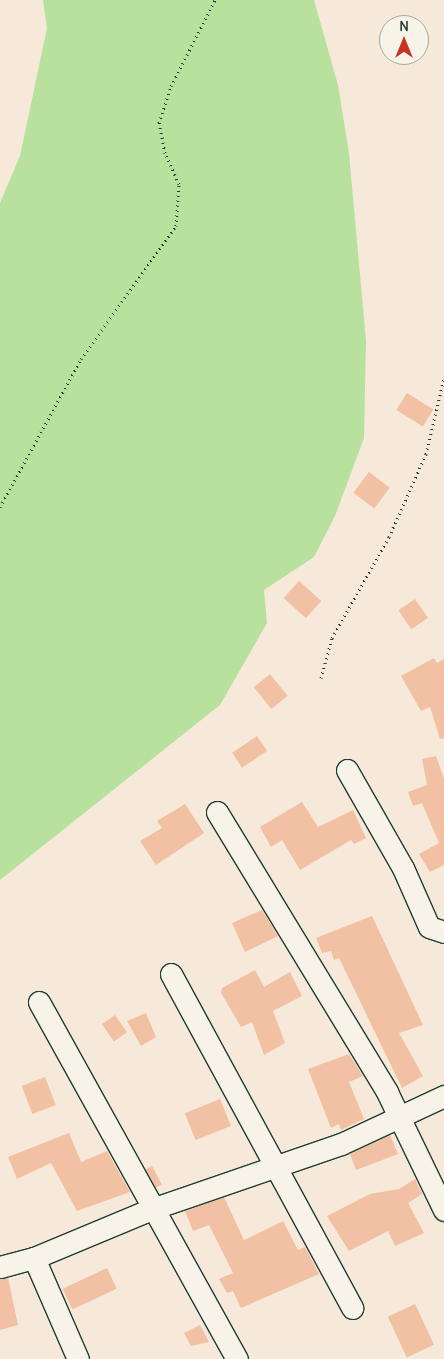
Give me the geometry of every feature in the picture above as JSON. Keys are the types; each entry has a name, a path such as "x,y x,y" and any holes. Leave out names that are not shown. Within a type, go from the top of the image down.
{"street":[{"path":"346,770 403,868 429,927 444,932"},
{"path":"217,812 387,1092 396,1115 444,1210"},
{"path":"171,974 278,1166 352,1308"},
{"path":"39,1002 152,1209 237,1359"},
{"path":"0,1266 34,1258 152,1209 340,1144 396,1115 444,1096"},
{"path":"34,1258 78,1359"}],"path":[{"path":"0,507 81,359 176,226 179,184 165,153 159,123 171,86 215,0"},
{"path":"321,678 332,638 389,536 426,454 444,378"}],"green space":[{"path":"43,0 314,0 338,85 349,153 366,341 364,438 335,516 314,557 264,590 267,623 220,705 0,880 0,203 20,156 47,28"}],"building":[{"path":"407,393 433,409 423,426 396,410"},
{"path":"369,472 390,488 374,508 353,493"},
{"path":"299,581 321,601 306,618 284,598"},
{"path":"415,599 428,618 411,629 398,610"},
{"path":"434,658 437,663 444,659 444,738 440,739 430,707 421,711 401,676"},
{"path":"270,674 288,696 271,709 254,687"},
{"path":"257,736 267,751 242,768 232,753"},
{"path":"436,756 444,779 444,865 430,872 419,854 439,843 422,803 413,806 408,792 427,785 422,759"},
{"path":"302,802 318,827 353,810 366,838 354,844 351,840 300,870 282,840 271,847 260,827"},
{"path":"185,804 204,833 156,865 140,841 162,828 157,821"},
{"path":"262,910 278,936 245,952 232,923"},
{"path":"372,916 423,1025 399,1033 423,1076 402,1088 339,958 334,960 331,951 322,953 316,938"},
{"path":"255,970 264,987 290,972 302,996 273,1011 285,1043 264,1055 252,1022 241,1027 221,993 222,988"},
{"path":"146,1013 156,1037 141,1046 127,1021"},
{"path":"115,1015 127,1032 114,1041 102,1024"},
{"path":"349,1054 363,1076 349,1082 364,1119 341,1130 339,1124 331,1128 308,1069"},
{"path":"45,1077 56,1105 32,1114 22,1086"},
{"path":"220,1099 231,1126 196,1140 185,1113"},
{"path":"69,1133 81,1162 107,1151 130,1192 77,1211 51,1163 17,1179 8,1157"},
{"path":"390,1135 398,1154 356,1170 350,1154"},
{"path":"152,1166 162,1185 156,1188 146,1169"},
{"path":"415,1179 422,1194 408,1203 424,1233 395,1246 388,1231 349,1251 327,1216 370,1194 399,1189"},
{"path":"224,1197 244,1240 283,1221 298,1250 305,1247 319,1274 241,1308 233,1291 227,1293 219,1279 233,1273 209,1225 193,1231 185,1211"},
{"path":"107,1268 117,1289 72,1310 63,1289"},
{"path":"8,1278 18,1325 0,1330 0,1279"},
{"path":"415,1304 434,1345 407,1357 388,1317"},
{"path":"200,1325 209,1342 191,1346 184,1333"}]}
